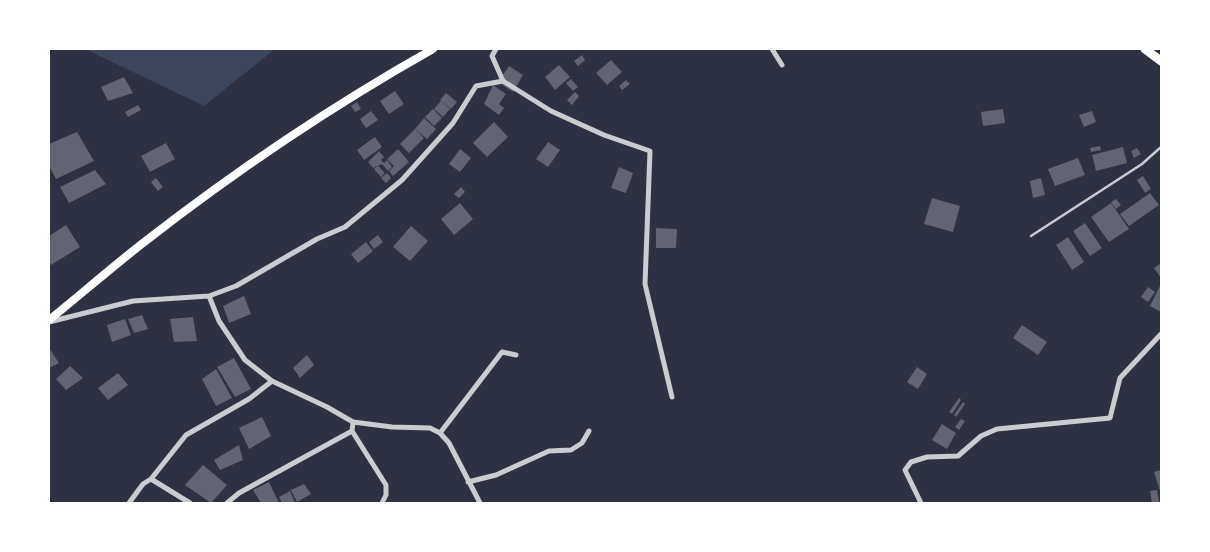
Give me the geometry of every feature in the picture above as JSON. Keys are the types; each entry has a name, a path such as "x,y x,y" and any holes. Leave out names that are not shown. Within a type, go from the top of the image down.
{"highway":[{"path":"1145,49 1160,60"},
{"path":"1153,49 1160,60"}],"main road":[{"path":"49,321 143,243 242,170 330,111 433,49"}],"street":[{"path":"496,49 492,56 503,80 550,111 574,123 650,151 646,284 672,397"},
{"path":"772,49 782,65"},
{"path":"49,321 133,301 208,296 236,286 317,239 345,226 402,180 453,123 476,86 503,80"},
{"path":"208,296 219,320 245,360 272,381 327,406 353,422 392,427 430,428 440,433 449,443 480,503"},
{"path":"921,503 905,470 911,462 927,457 958,456 981,436 997,430 1110,418 1120,378 1161,334"},
{"path":"440,433 502,352 516,355"},
{"path":"129,503 186,435 250,399 272,381"},
{"path":"353,422 352,431 386,485 386,495 382,503"},
{"path":"468,482 496,475 549,451 572,450 582,443 589,430"},
{"path":"227,503 239,493 352,431"},
{"path":"151,479 190,503"}],"lane":[{"path":"1031,236 1142,164 1161,147"}],"shaded area":[{"path":"85,49 275,49 204,106"}],"building":[{"path":"582,55 585,60 578,66 574,61"},
{"path":"611,60 622,72 607,85 596,73"},
{"path":"559,65 570,77 555,90 545,77"},
{"path":"509,66 523,75 513,92 498,82"},
{"path":"124,77 133,93 108,101 101,87"},
{"path":"571,79 578,87 573,91 566,83"},
{"path":"626,80 630,84 622,90 619,86"},
{"path":"493,85 506,94 499,104 504,108 499,115 484,104"},
{"path":"395,91 404,104 389,114 380,101"},
{"path":"575,92 579,96 572,105 567,100"},
{"path":"446,93 457,102 451,109 440,100"},
{"path":"441,101 450,109 443,117 434,109"},
{"path":"357,102 361,109 355,112 351,106"},
{"path":"138,105 141,110 128,117 125,112"},
{"path":"433,109 442,118 434,126 425,117"},
{"path":"1003,109 1005,123 983,126 981,112"},
{"path":"371,111 378,120 366,128 360,119"},
{"path":"1092,111 1096,122 1084,127 1079,115"},
{"path":"424,118 436,129 427,139 415,129"},
{"path":"494,122 508,137 487,157 473,143"},
{"path":"415,129 424,138 409,153 400,144"},
{"path":"77,132 94,161 56,179 49,166 49,144"},
{"path":"375,137 382,147 364,160 357,150"},
{"path":"548,142 560,150 548,167 536,159"},
{"path":"166,143 175,159 150,172 141,156"},
{"path":"1100,146 1101,150 1091,152 1090,148"},
{"path":"1123,147 1127,163 1096,171 1092,155"},
{"path":"1137,148 1141,154 1134,158 1131,151"},
{"path":"398,149 409,162 393,176 389,171 394,166 387,159"},
{"path":"460,149 471,158 460,172 449,164"},
{"path":"379,151 384,157 381,160 384,163 387,160 392,167 388,171 382,164 373,168 368,162"},
{"path":"1078,158 1085,175 1055,186 1048,169"},
{"path":"378,166 385,173 381,177 374,169"},
{"path":"619,167 633,173 626,193 611,188"},
{"path":"95,170 106,184 69,203 60,187"},
{"path":"387,173 391,178 386,183 381,178"},
{"path":"1143,176 1151,189 1145,193 1137,180"},
{"path":"156,178 163,187 158,191 151,182"},
{"path":"1041,178 1045,195 1033,198 1030,181"},
{"path":"461,187 465,192 459,198 454,194"},
{"path":"1150,193 1159,205 1129,226 1120,214"},
{"path":"932,198 960,206 953,232 924,224"},
{"path":"1116,199 1121,205 1116,209 1111,202"},
{"path":"460,203 473,219 454,235 441,219"},
{"path":"1111,203 1129,229 1109,242 1091,217"},
{"path":"1085,223 1102,248 1090,256 1073,231"},
{"path":"66,225 80,247 51,265 49,261 49,236"},
{"path":"411,226 428,241 410,261 393,247"},
{"path":"656,228 677,229 676,248 656,248"},
{"path":"378,235 383,242 374,249 369,242"},
{"path":"1068,237 1084,262 1072,270 1056,245"},
{"path":"366,242 373,251 358,263 351,254"},
{"path":"1160,264 1161,266 1161,278 1154,268"},
{"path":"1161,284 1161,312 1150,306"},
{"path":"1148,287 1155,292 1148,302 1141,297"},
{"path":"244,296 251,314 229,323 223,306"},
{"path":"142,315 148,329 134,333 128,319"},
{"path":"193,317 197,341 174,342 170,319"},
{"path":"125,319 131,335 112,342 107,325"},
{"path":"1022,325 1047,342 1038,355 1013,338"},
{"path":"49,348 59,363 49,368"},
{"path":"307,355 314,365 300,378 293,368"},
{"path":"234,358 251,389 235,397 217,367"},
{"path":"70,366 83,378 66,390 56,379"},
{"path":"917,367 927,374 918,389 907,382"},
{"path":"216,369 232,398 216,406 202,379"},
{"path":"118,373 128,385 108,400 98,388"},
{"path":"959,398 961,400 952,414 949,412"},
{"path":"963,402 965,404 956,417 954,415"},
{"path":"262,417 271,436 249,449 239,428"},
{"path":"961,419 965,421 959,430 955,427"},
{"path":"942,424 956,433 947,449 932,440"},
{"path":"239,445 243,460 220,470 214,460"},
{"path":"203,465 227,485 211,503 185,485"},
{"path":"1161,470 1161,494 1154,472"},
{"path":"269,482 279,503 261,503 253,490"},
{"path":"304,484 311,494 297,502 291,490"},
{"path":"1157,490 1159,503 1152,503 1150,491"},
{"path":"290,491 295,503 282,503 279,497"}]}
